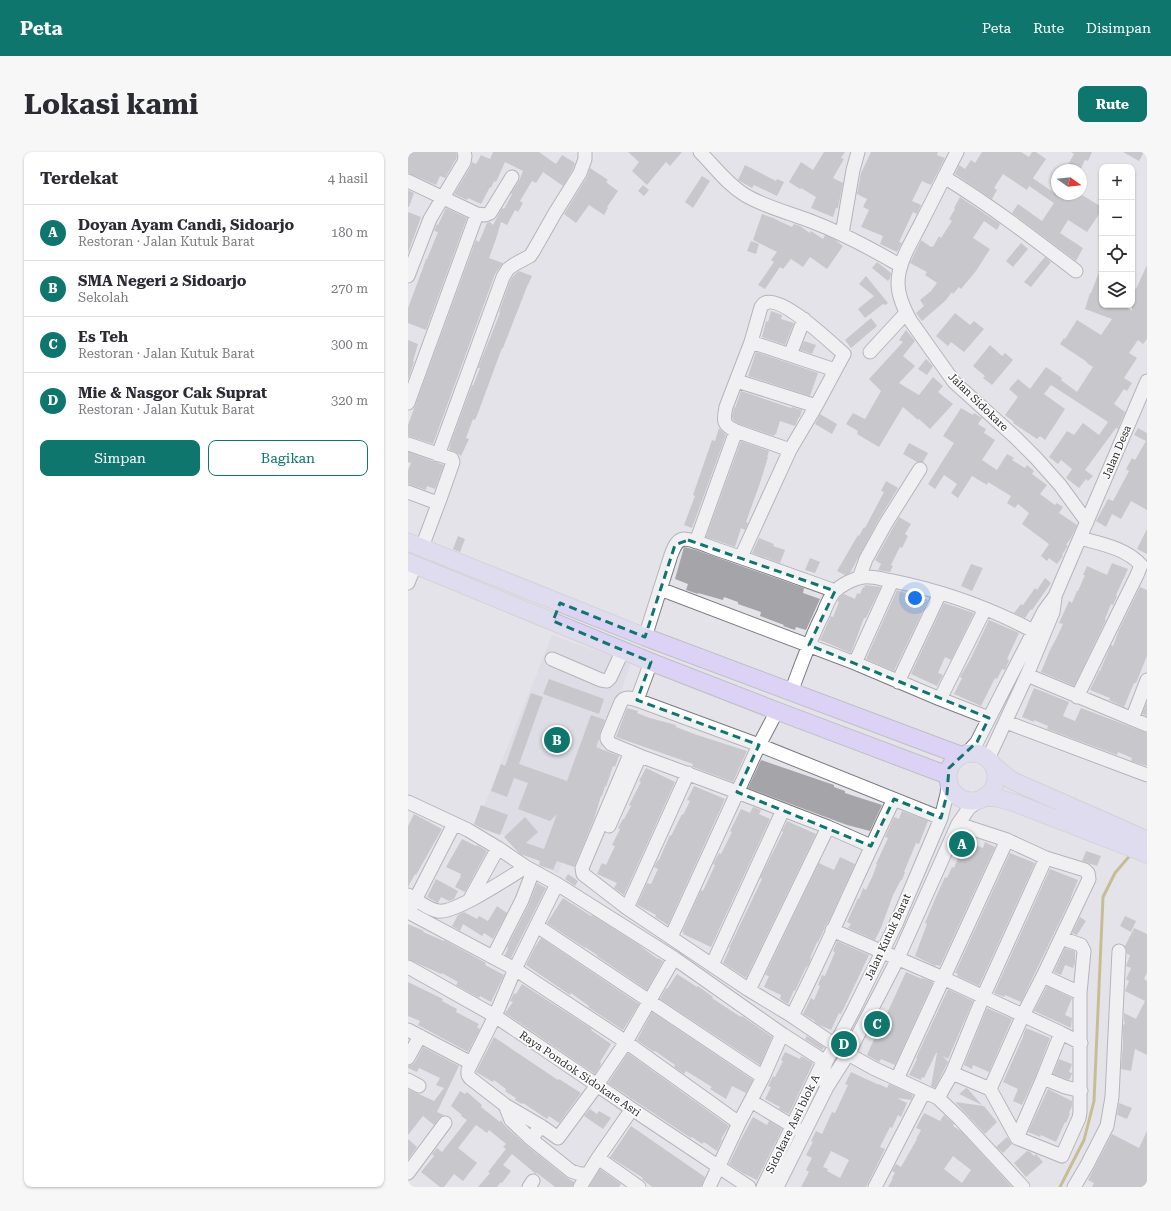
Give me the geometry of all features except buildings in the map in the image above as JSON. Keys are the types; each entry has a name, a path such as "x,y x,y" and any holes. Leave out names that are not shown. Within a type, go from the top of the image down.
{"main road":[{"path":"415,545 645,637 791,692 964,754 976,753 982,755 1011,780 1146,849"},
{"path":"411,564 651,662 948,780"},
{"path":"553,621 560,603"},
{"path":"964,754 953,761 949,768 948,780 952,791 956,796 963,800 970,802 982,799 998,798 1118,836"},
{"path":"982,799 992,790 995,783 996,774 991,763"}],"street":[{"path":"408,276 430,219 464,162 464,152"},
{"path":"438,455 503,276 508,269 514,264 530,256 534,250 580,173 585,159 585,152"},
{"path":"700,152 731,185 744,194 760,203 799,216 842,234 901,266"},
{"path":"842,234 853,170 858,152"},
{"name":"Jalan Sidokare","path":"957,152 901,266 898,283 899,296 906,313 924,341 954,382 1036,458 1060,485 1087,522"},
{"path":"944,176 1017,226 1076,271"},
{"path":"408,181 481,215 490,214 512,177"},
{"path":"408,403 481,215"},
{"path":"741,557 790,450 844,354 804,319 790,309 770,302 765,303 761,307 751,342 726,407 724,417 725,423 728,427 736,431 790,450"},
{"path":"870,352 906,313"},
{"path":"790,355 804,319"},
{"path":"751,342 835,370"},
{"path":"737,381 816,406"},
{"name":"Jalan Desa","path":"1087,522 1147,381"},
{"path":"696,542 736,431"},
{"path":"408,444 452,459 453,464 439,501 415,545"},
{"path":"859,578 866,560 886,523 920,469"},
{"path":"408,492 432,501 439,501"},
{"path":"964,754 977,742 1033,631 1044,611 1055,596 1087,522"},
{"path":"1078,696 1142,577 1141,565 1136,560 1114,548 1080,538"},
{"path":"645,637 675,545 678,541 683,539 741,557 835,592"},
{"path":"408,583 411,564"},
{"path":"791,692 820,619 835,592 848,582 859,578 871,577 940,593 985,609 1033,631"},
{"path":"855,663 892,581"},
{"path":"660,588 855,663 898,682 989,718"},
{"path":"898,682 940,593"},
{"path":"991,763 1006,722 1053,612 1055,596"},
{"path":"940,699 985,609"},
{"path":"552,659 594,678 607,681 610,678 623,650"},
{"path":"637,700 651,662"},
{"path":"1027,675 1147,725"},
{"path":"1132,719 1147,680"},
{"path":"871,846 828,827 611,744 607,739 607,736 621,702 623,699 627,698 637,700 759,745 941,818"},
{"path":"671,938 737,792 777,711"},
{"path":"1006,722 1147,776"},
{"path":"635,754 604,825 587,878 671,938 848,1054 873,1068 938,1098 959,1118 1024,1187"},
{"path":"627,908 688,774"},
{"name":"Jalan Kutuk Barat","path":"827,1086 823,1077 825,1061 853,1011 896,924 941,818 948,794 948,780"},
{"path":"792,1016 832,930 854,887 871,846 894,799"},
{"name":"Jalan Kutuk Barat","path":"777,1187 827,1086 848,1054 878,999 958,824 969,808 982,799"},
{"path":"409,804 468,830 529,869 557,884 674,958 782,1034 825,1061"},
{"path":"712,965 783,810"},
{"path":"454,824 412,897 408,913 515,969 626,1042 739,1122"},
{"path":"958,824 1007,840 1046,858 1085,870 1088,873 1089,879 1043,976 1022,1015 990,1089"},
{"path":"749,990 828,827"},
{"path":"897,1079 1007,840"},
{"path":"470,901 498,848"},
{"path":"938,1098 952,1073 983,998 1046,858"},
{"path":"412,897 439,911 456,908 529,869"},
{"path":"493,957 522,900 529,869"},
{"path":"557,884 515,969 493,1020 471,1063 468,1070 468,1075 505,1106 541,1126 558,1138"},
{"path":"537,926 763,1077"},
{"path":"832,930 943,978 1081,1043"},
{"path":"952,1073 990,1089 1017,1138 1062,1156 1079,1118 1080,1112 1080,993 1084,951 1081,945 1061,938"},
{"path":"1074,1187 1107,1126 1112,1097 1119,951"},
{"path":"548,1153 626,1042 648,1001 674,958"},
{"name":"Raya Pondok Sidokare Asri","path":"408,967 493,1020 717,1171 749,1187"},
{"name":"Raya Pondok Sidokare Asri","path":"408,976 493,1020"},
{"path":"1043,976 1080,993"},
{"path":"408,1030 471,1063"},
{"path":"1017,1138 1061,1033"},
{"path":"709,1187 739,1122 763,1077 782,1034"},
{"path":"408,1058 420,1036"},
{"name":"Sidokare Asri blok A","path":"763,1187 825,1061"},
{"path":"1043,1078 1065,1087 1081,1091"},
{"path":"875,1187 924,1092"},
{"path":"751,1101 804,1132"},
{"path":"505,1106 511,1120 548,1153 575,1173 588,1174"},
{"path":"580,1187 629,1113"},
{"path":"408,1173 445,1123"},
{"path":"531,1139 541,1126"},
{"path":"598,1158 639,1187"},
{"name":"Raya Pondok Sidokare Asri","path":"717,1171 734,1187"}],"highlighted area":[{"path":"688,540 835,591 809,645 989,718 977,742 949,768 947,794 941,818 894,799 871,846 737,792 759,745 637,700 651,662 553,621 560,603 645,637 675,545"}],"shaded area":[{"path":"552,635 631,663 558,874 479,818"}],"waterway":[{"path":"1060,1187 1084,1140 1094,1101 1103,897 1115,873 1132,853"}],"place":[{"name":"SMA Negeri 2 Sidoarjo","path":"557,740"},
{"name":"Doyan Ayam Candi, Sidoarjo","path":"962,844"},
{"name":"Es Teh","path":"877,1024"},
{"name":"Mie & Nasgor Cak Suprat","path":"844,1044"}]}
